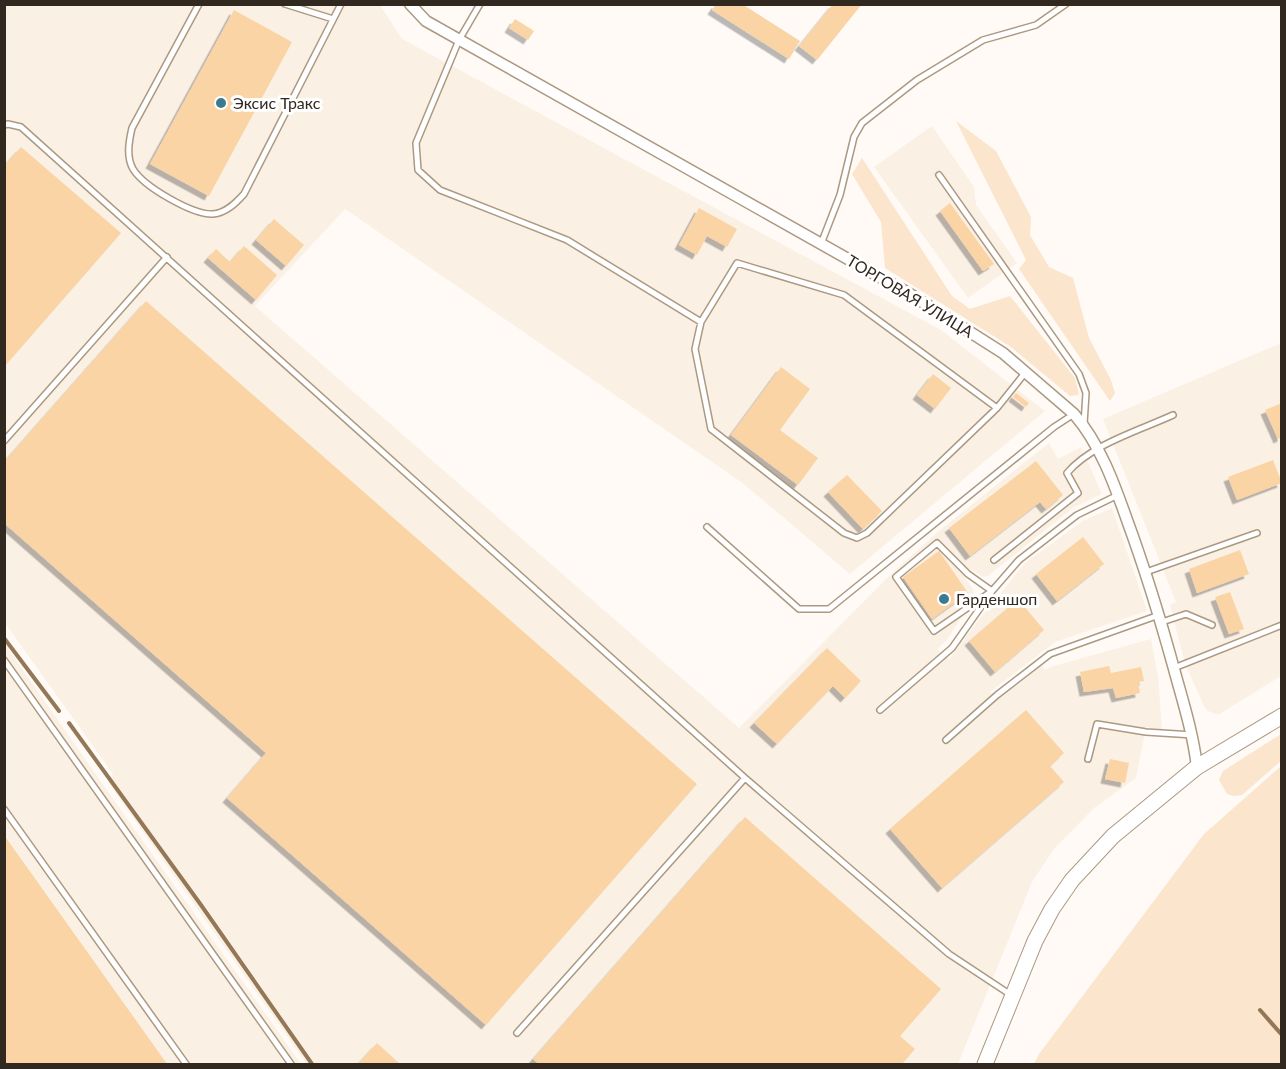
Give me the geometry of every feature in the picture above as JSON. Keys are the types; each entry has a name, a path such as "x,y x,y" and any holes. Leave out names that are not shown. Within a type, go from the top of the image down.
{"main road":[{"path":"986,1065 1035,941 1052,909 1072,880 1113,836 1197,767 1281,716"}],"street":[{"name":"ТОРГОВАЯ УЛИЦА","path":"410,4 426,21 919,300 1003,353 1074,414 1084,425 1098,449 1118,495 1146,572 1193,735 1197,767"}],"lane":[{"path":"199,4 132,128 128,148 133,169 148,185 196,212 214,214 230,207 244,194 341,4"},
{"path":"285,4 333,19"},
{"path":"480,4 459,40 416,143 418,170 440,190 567,240 701,322"},
{"path":"821,244 840,195 854,137 862,123 917,80 983,40 1036,25 1066,4"},
{"path":"4,125 21,127 746,778 949,954 1012,996"},
{"path":"939,175 1079,374 1086,393 1084,425"},
{"path":"4,441 167,257"},
{"path":"997,408 844,296 737,263 701,322 695,349 711,429 844,533 856,538 867,533 997,408 1025,373"},
{"path":"707,527 799,609 829,609 1054,427 1074,414"},
{"path":"994,560 1078,493 1067,473 1075,464 1098,449 1173,415"},
{"path":"4,427 11,433"},
{"path":"880,710 952,648 992,591 1018,560 1077,515 1118,495"},
{"path":"1146,572 1257,533"},
{"path":"937,543 968,574 992,591 934,630 896,577 937,543"},
{"path":"946,740 997,695 1050,654 1161,618 1186,614 1212,625"},
{"path":"1174,668 1281,625"},
{"path":"4,660 291,1065"},
{"path":"1088,759 1096,724 1146,732 1193,735"},
{"path":"517,1032 746,778"},
{"path":"4,809 186,1065"}],"shaded area":[{"path":"4,5 380,5 402,39 941,330 1045,411 850,574 744,484 345,209 255,306 739,728 886,579 940,530 1049,443 1058,459 1081,447 1102,494 1074,507 988,576 983,577 971,569 965,578 974,591 972,599 946,618 951,624 963,615 946,641 937,649 949,660 1025,563 1083,521 1112,508 1147,611 1055,642 990,692 998,698 1042,665 1045,670 1151,639 1158,677 1162,729 1146,727 1136,778 1094,808 1054,849 1032,882 958,1064 307,1064 108,782 113,774 5,623"},
{"path":"956,121 996,151 1031,217 1030,235 1049,267 1073,278 1089,338 1111,380 1115,393 1110,401 1019,269 1026,260"},
{"path":"932,126 974,187 976,205 1017,263 968,298 874,167"},
{"path":"862,158 952,296 970,309 1010,296 1075,378 1079,395 1070,396 1011,347 885,268 881,222 852,174"},
{"path":"1281,343 1281,676 1218,715 1206,710 1185,664 1170,605 1176,602 1103,419"},
{"path":"4,643 123,813 301,1064 5,1064"},
{"path":"1281,734 1281,761 1242,795 1227,794 1219,780 1223,771"},
{"path":"1281,766 1281,1064 1034,1064 1039,1054 1204,834"}],"building":[{"path":"716,4 742,4 800,41 789,59 712,10"},
{"path":"833,4 862,4 817,60 799,46"},
{"name":"Эксис Тракс","path":"234,10 292,42 209,196 150,164"},
{"path":"515,19 534,31 528,40 509,28"},
{"path":"21,147 121,233 4,367 4,166"},
{"path":"950,203 994,264 983,271 940,211"},
{"path":"699,208 737,229 727,247 707,236 697,255 679,245"},
{"path":"274,219 304,245 286,266 256,240"},
{"path":"244,246 277,275 256,300 208,258 216,249 230,262"},
{"path":"146,301 697,784 486,1025 227,798 266,753 4,523 4,462"},
{"path":"781,367 810,389 780,430 818,458 798,485 731,435"},
{"path":"933,374 951,388 935,409 917,395"},
{"path":"1016,393 1029,403 1026,407 1013,397"},
{"path":"1282,403 1282,437 1278,439 1265,410"},
{"path":"1273,460 1282,483 1237,500 1228,477"},
{"path":"1036,461 1063,495 1046,509 1040,502 970,556 949,528"},
{"path":"847,475 882,511 863,529 828,492"},
{"path":"1083,537 1104,564 1057,601 1036,574"},
{"path":"1240,550 1249,574 1197,593 1189,569"},
{"path":"939,551 968,593 932,619 903,577"},
{"path":"1230,592 1244,629 1229,634 1215,597"},
{"path":"1018,599 1044,630 995,672 969,641"},
{"path":"827,648 861,681 845,698 833,686 777,744 754,723"},
{"path":"1109,666 1111,673 1141,667 1144,681 1138,682 1140,693 1116,698 1113,688 1084,692 1080,672"},
{"path":"1026,710 1064,753 1050,766 1064,782 942,888 890,829"},
{"path":"1110,759 1129,763 1125,783 1105,779"},
{"path":"745,817 941,989 900,1036 915,1049 902,1064 539,1064 533,1059"},
{"path":"4,835 140,1026 167,1064 4,1064"},
{"path":"377,1043 400,1064 358,1064"}],"waterway":[{"path":"4,638 59,711"},
{"path":"69,723 201,905 312,1064"},
{"path":"1260,1010 1282,1035"}],"place":[{"name":"Эксис Тракс","path":"221,103"},
{"name":"Гарденшоп","path":"944,599"}]}
